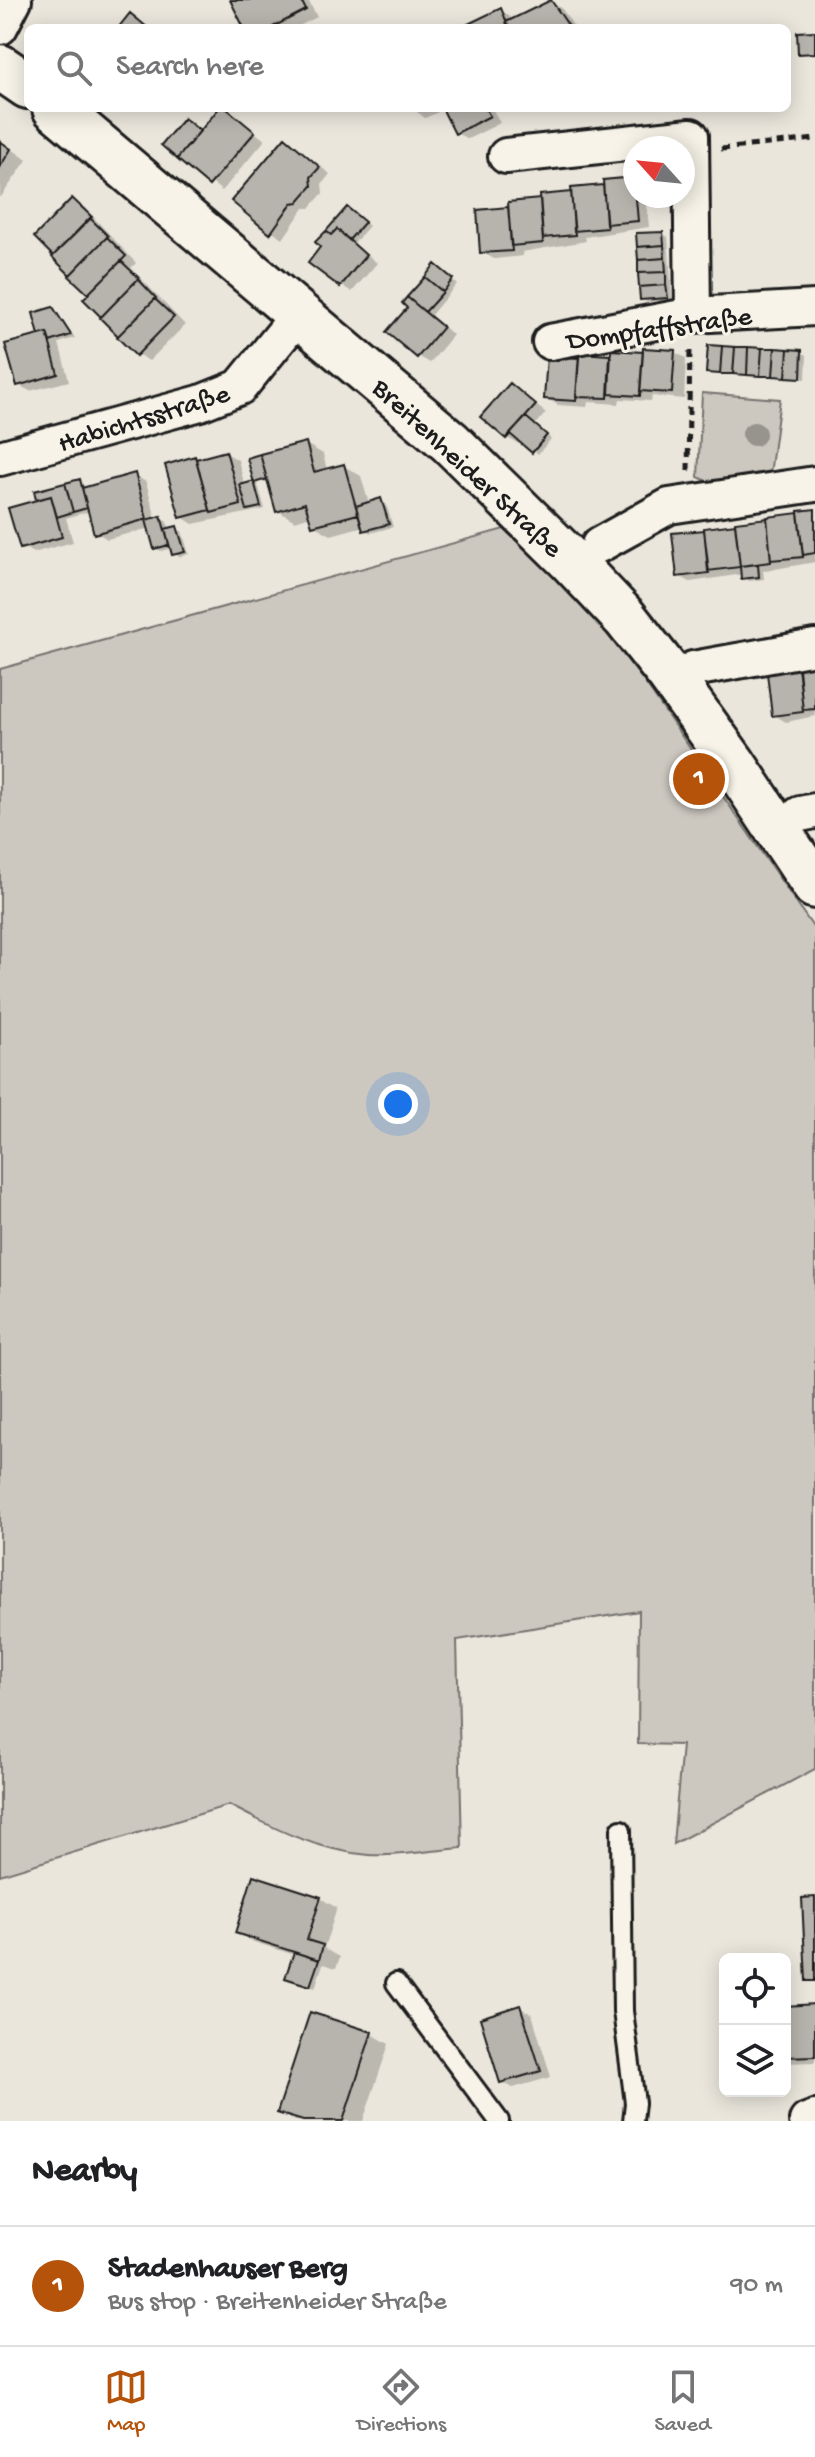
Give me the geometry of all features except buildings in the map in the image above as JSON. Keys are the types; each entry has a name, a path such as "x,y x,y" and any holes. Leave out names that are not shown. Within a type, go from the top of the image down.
{"street":[{"path":"0,27 14,0"},
{"path":"0,67 24,83"},
{"name":"Breitenheider Straße","path":"60,112 450,442 625,618 733,763 815,886"},
{"path":"506,156 623,143"},
{"path":"692,208 692,316"},
{"name":"Dompfaffstraße","path":"550,342 692,316 815,308"},
{"name":"Habichtsstraße","path":"0,458 200,403 240,387 300,313"},
{"path":"599,545 669,506 815,484"},
{"path":"693,669 815,647"},
{"path":"807,2121 815,2118"}],"lane":[{"path":"621,1830 623,2011 635,2103 633,2121"},
{"path":"396,1983 499,2121"}],"path":[{"path":"695,152 815,139"},
{"path":"687,504 692,316"}],"shaded area":[{"path":"702,393 780,399 770,475 715,485 698,477"},
{"path":"504,529 599,616 815,930 815,1769 673,1844 682,1745 638,1744 639,1611 457,1640 462,1848 392,1855 350,1853 296,1837 229,1805 0,1875 0,669"}],"place":[{"name":"Stadenhauser Berg","path":"699,779"}]}
